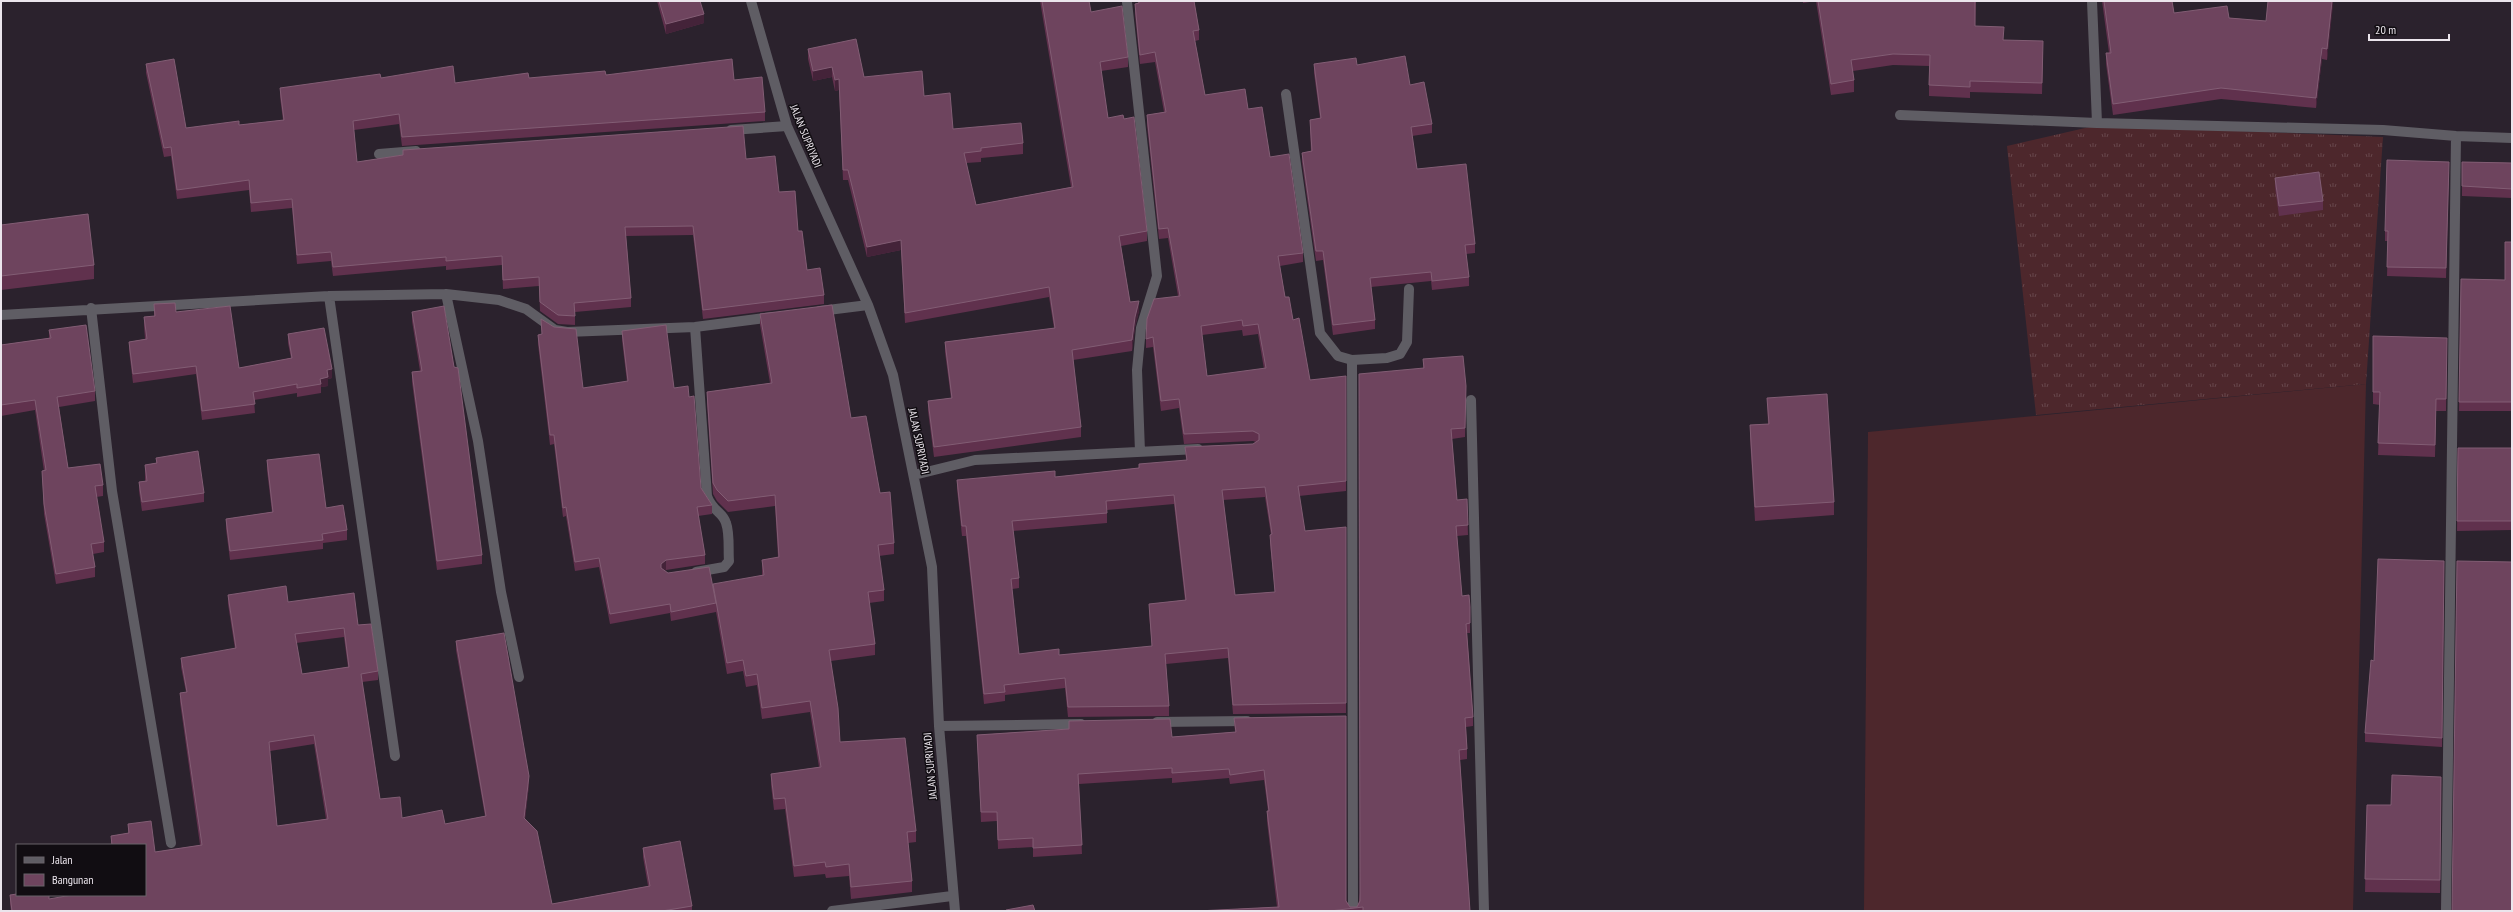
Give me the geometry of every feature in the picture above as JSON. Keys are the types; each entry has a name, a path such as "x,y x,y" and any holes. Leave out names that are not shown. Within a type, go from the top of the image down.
{"street":[{"name":"JALAN SUPRIYADI","path":"751,1 787,126 868,305 893,375 932,567 939,726 952,896 955,911"},
{"path":"2092,1 2097,123"},
{"path":"1127,2 1157,276 1141,328 1137,370 1140,452"},
{"path":"1286,94 1320,333 1338,356 1352,360 1387,358 1400,354 1407,342 1409,289"},
{"path":"1900,115 2097,123 2383,130 2456,136 2512,138"},
{"path":"718,131 787,126"},
{"path":"2446,911 2456,136"},
{"path":"379,154 425,151"},
{"path":"446,294 478,441 501,592 519,677"},
{"path":"1,315 91,308 329,296 446,294 499,300 526,309 555,330 566,332 695,327 782,316"},
{"path":"329,296 395,756"},
{"path":"813,312 868,305"},
{"path":"91,308 112,491 171,843"},
{"path":"688,573 724,567 729,561 726,524 722,516 710,507 707,496 695,327"},
{"path":"1352,360 1347,719 1353,911"},
{"path":"1471,400 1484,911"},
{"path":"914,475 975,460 1208,449"},
{"path":"1145,723 1256,721"},
{"path":"939,726 1090,724"},
{"path":"832,911 952,896"}],"green space":[{"path":"2098,125 2383,137 2366,384 2036,415 2007,146"},
{"path":"2366,384 2353,911 1864,911 1868,432"}],"building":[{"path":"659,1 700,1 704,14 666,24"},
{"path":"1042,1 1089,1 1091,12 1122,6 1128,57 1100,62 1108,118 1123,115 1124,119 1134,117 1147,231 1119,236 1130,302 1139,301 1132,340 1072,350 1081,427 934,447 928,401 952,398 945,342 1055,328 1049,287 905,313 901,240 867,247 848,170 843,170 839,79 835,80 832,67 813,71 808,49 856,39 864,77 922,71 924,96 950,93 953,129 1021,123 1023,143 981,148 981,151 964,153 976,205 1073,187"},
{"path":"1139,1 1194,1 1199,30 1193,31 1205,95 1245,89 1248,109 1262,107 1270,157 1289,154 1303,253 1278,256 1285,297 1289,297 1293,320 1299,318 1310,380 1346,376 1346,481 1298,486 1305,531 1346,527 1346,703 1233,705 1228,648 1165,654 1169,706 1068,707 1065,678 1004,685 1005,692 984,694 966,526 962,526 957,480 1055,471 1055,477 1139,468 1139,464 1187,460 1185,447 1253,444 1259,440 1259,434 1253,431 1184,434 1179,399 1161,401 1153,337 1146,339 1147,319 1154,299 1180,296 1168,228 1159,229 1147,115 1166,112 1155,52 1140,55 1135,4 1139,3","holes":["1242,320 1243,326 1258,324 1266,368 1207,376 1201,326","1265,487 1272,534 1270,535 1275,592 1235,595 1222,490","1174,495 1186,600 1149,604 1152,646 1059,655 1059,649 1019,654 1011,579 1019,578 1012,521 1107,513 1106,501"]},
{"path":"1818,1 1975,1 1975,26 2004,27 2003,40 2043,41 2042,83 1970,81 1970,87 1929,85 1930,55 1893,54 1851,60 1854,80 1831,84"},
{"path":"2104,1 2172,1 2174,13 2227,6 2229,18 2266,21 2268,1 2332,1 2327,49 2322,48 2316,98 2221,88 2113,104 2106,53 2111,53"},
{"path":"1405,56 1410,85 1424,82 1432,124 1411,127 1417,169 1466,164 1475,244 1465,245 1469,277 1432,281 1431,272 1370,278 1375,320 1333,325 1323,251 1316,251 1302,153 1312,151 1310,120 1321,118 1314,64 1356,58 1357,65"},
{"path":"174,59 186,128 239,121 239,125 284,120 280,88 380,74 381,78 453,66 455,83 528,73 529,78 605,71 606,75 732,59 734,80 762,77 765,112 402,137 399,114 353,121 357,162 403,155 403,150 743,126 746,159 775,156 779,192 795,191 798,231 802,231 807,270 820,268 824,295 703,310 693,226 625,227 631,298 574,303 575,316 558,315 540,302 539,277 503,280 502,256 446,261 446,257 333,267 331,252 297,255 292,199 251,203 249,180 177,190 171,147 164,148 146,64"},
{"path":"2387,160 2449,162 2446,268 2387,267 2388,231 2385,231"},
{"path":"2462,162 2512,163 2512,189 2462,186"},
{"path":"2319,172 2323,201 2279,206 2275,178"},
{"path":"88,214 94,265 1,276 1,225"},
{"path":"2505,242 2512,242 2512,402 2459,402 2461,279 2505,280"},
{"path":"175,303 176,312 230,306 239,368 292,358 288,334 324,328 332,369 327,370 328,377 320,379 321,384 297,388 297,384 253,392 255,404 202,411 196,366 133,374 129,342 147,339 144,317 155,316 154,304"},
{"path":"832,305 851,418 866,416 880,493 890,492 894,543 878,545 884,590 868,592 875,644 829,650 838,708 840,742 905,738 916,831 907,832 912,881 851,887 849,864 826,867 825,862 794,866 785,798 774,799 771,774 821,767 810,701 762,708 757,674 746,676 743,660 727,663 713,584 764,575 762,560 779,557 775,495 728,501 717,490 713,483 707,392 772,383 760,314"},
{"path":"444,306 454,367 458,368 482,555 437,561 412,372 422,371 412,312"},
{"path":"541,319 554,327 576,329 583,388 628,381 622,331 666,325 674,388 688,386 689,397 694,396 701,488 712,505 697,507 705,555 666,560 661,564 661,568 668,573 709,567 716,603 671,612 670,604 610,614 599,558 575,562 566,507 563,508 554,435 550,435 538,335 542,334"},
{"path":"86,325 95,391 57,397 68,468 100,464 103,485 95,486 104,542 91,544 95,567 56,574 44,504 42,471 46,470 35,400 1,405 1,345 51,338 49,330"},
{"path":"2373,336 2447,338 2446,399 2436,399 2435,445 2378,443 2380,392 2373,392"},
{"path":"1463,356 1466,386 1465,428 1451,429 1457,500 1467,499 1468,525 1456,526 1462,596 1469,595 1470,607 1470,623 1466,624 1473,717 1465,718 1467,749 1459,750 1470,911 1363,911 1363,907 1330,911 1197,911 1279,907 1267,811 1269,811 1264,770 1230,775 1229,769 1172,773 1172,768 1078,774 1082,845 1033,848 1033,838 998,840 997,812 981,812 977,735 1069,729 1069,721 1170,719 1172,737 1236,732 1234,718 1346,716 1346,901 1350,907 1357,907 1360,901 1359,374 1424,368 1423,359"},
{"path":"1827,394 1834,502 1755,507 1750,425 1769,424 1767,398"},
{"path":"2458,448 2512,448 2512,521 2457,521"},
{"path":"198,451 204,493 142,502 139,482 147,481 145,465 157,463 156,458"},
{"path":"319,454 326,508 343,505 347,530 322,534 323,540 230,551 226,519 273,512 267,460"},
{"path":"2378,559 2444,561 2442,738 2365,733 2371,660 2374,661"},
{"path":"2457,561 2512,562 2512,911 2452,911"},
{"path":"286,586 288,602 354,593 358,625 371,624 378,671 361,674 380,799 400,797 402,818 442,810 445,824 486,816 456,641 504,633 529,776 524,818 537,831 552,904 650,886 643,848 680,841 692,906 662,911 12,911 10,895 16,894 16,896 49,896 49,899 66,896 146,896 146,844 112,844 111,836 129,833 128,824 151,821 155,852 202,845 180,693 187,692 181,658 236,648 228,595","holes":["344,628 349,667 302,674 295,634","314,735 328,819 277,826 269,742"]},
{"path":"2392,775 2441,777 2440,880 2365,879 2367,805 2391,805"},
{"path":"1033,905 1035,911 1006,911 1006,910"}]}
